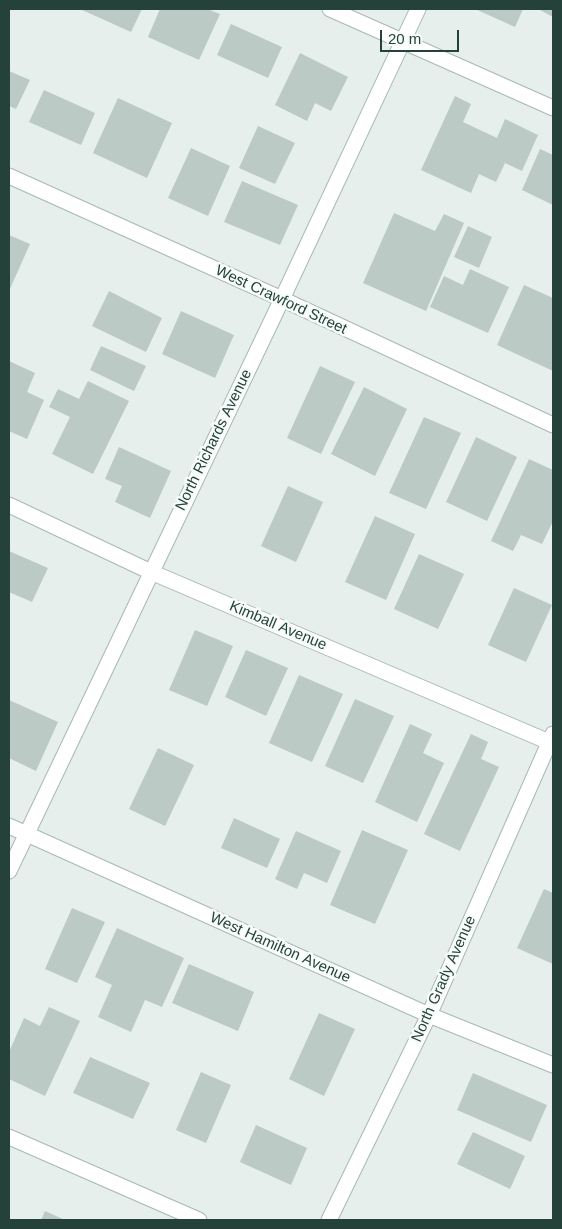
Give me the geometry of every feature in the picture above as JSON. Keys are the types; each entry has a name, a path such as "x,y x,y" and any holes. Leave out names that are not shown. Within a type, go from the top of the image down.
{"street":[{"path":"330,9 553,108"},
{"name":"North Richards Avenue","path":"9,871 418,9"},
{"name":"West Crawford Street","path":"9,176 282,299 553,425"},
{"name":"Kimball Avenue","path":"9,505 151,572 551,738"},
{"name":"North Grady Avenue","path":"329,1220 429,1015 551,738"},
{"name":"West Hamilton Avenue","path":"9,826 429,1015 553,1065"},
{"path":"9,1137 199,1220"}],"building":[{"path":"80,9 142,9 131,32"},
{"path":"160,9 207,9 220,14 199,60 148,37"},
{"path":"475,9 523,9 515,27"},
{"path":"538,9 553,9 553,17"},
{"path":"231,24 282,47 268,78 217,55"},
{"path":"300,53 348,77 331,111 315,103 307,121 275,105"},
{"path":"9,71 30,80 16,109 9,106"},
{"path":"44,90 95,113 81,145 29,122"},
{"path":"455,96 471,104 463,122 497,138 505,119 538,135 522,171 505,163 496,182 479,174 471,193 421,170"},
{"path":"118,98 172,123 147,178 93,153"},
{"path":"258,126 295,143 275,184 239,168"},
{"path":"191,148 230,166 208,216 168,198"},
{"path":"540,149 553,155 553,205 522,190"},
{"path":"242,181 298,205 280,245 224,222"},
{"path":"394,213 435,231 444,214 464,223 426,311 363,283"},
{"path":"468,226 492,237 479,268 454,257"},
{"path":"9,235 30,244 9,291"},
{"path":"470,269 509,287 488,333 430,307 444,276 463,285"},
{"path":"524,285 553,298 553,371 497,345"},
{"path":"109,291 162,318 146,352 92,326"},
{"path":"181,311 234,335 215,378 162,354"},
{"path":"101,346 146,366 134,391 90,370"},
{"path":"9,361 35,373 27,392 44,400 27,439 9,431"},
{"path":"320,366 355,382 321,454 287,438"},
{"path":"88,381 129,401 93,474 52,454 70,417 49,407 58,389 79,399"},
{"path":"364,387 407,409 375,476 331,454"},
{"path":"424,417 461,433 426,509 389,493"},
{"path":"476,437 517,457 487,521 446,502"},
{"path":"119,447 171,471 150,518 115,502 122,486 105,479"},
{"path":"529,459 553,470 553,521 542,544 521,535 513,551 491,541"},
{"path":"288,486 323,502 296,562 261,546"},
{"path":"375,516 415,534 386,600 345,582"},
{"path":"9,551 48,568 32,602 9,592"},
{"path":"419,554 464,574 438,629 394,609"},
{"path":"514,588 552,605 526,662 488,645"},
{"path":"195,630 233,646 207,706 169,690"},
{"path":"246,650 288,668 266,716 225,697"},
{"path":"299,675 343,694 312,762 269,743"},
{"path":"355,699 394,716 363,783 325,766"},
{"path":"9,700 58,722 36,771 9,758"},
{"path":"410,724 432,734 423,753 444,763 417,822 375,802"},
{"path":"471,734 488,742 481,759 499,767 460,851 424,834"},
{"path":"158,748 194,765 165,826 129,809"},
{"path":"234,818 280,839 267,868 221,848"},
{"path":"362,830 408,850 375,924 330,905"},
{"path":"296,831 341,851 327,883 304,873 297,889 275,879"},
{"path":"544,889 553,893 553,964 517,948"},
{"path":"72,908 105,922 77,983 45,969"},
{"path":"117,928 184,958 162,1007 145,1000 131,1032 98,1017 112,985 95,977"},
{"path":"189,964 254,992 238,1031 172,1003"},
{"path":"49,1007 80,1021 45,1096 9,1079 9,1052 24,1018 40,1026"},
{"path":"319,1013 355,1029 324,1096 289,1079"},
{"path":"90,1057 150,1083 133,1119 73,1093"},
{"path":"201,1072 231,1085 206,1143 176,1130"},
{"path":"473,1073 547,1105 531,1142 457,1110"},
{"path":"256,1125 307,1148 291,1185 240,1162"},
{"path":"473,1132 525,1156 510,1189 457,1164"},
{"path":"45,1211 65,1220 41,1220"}]}
